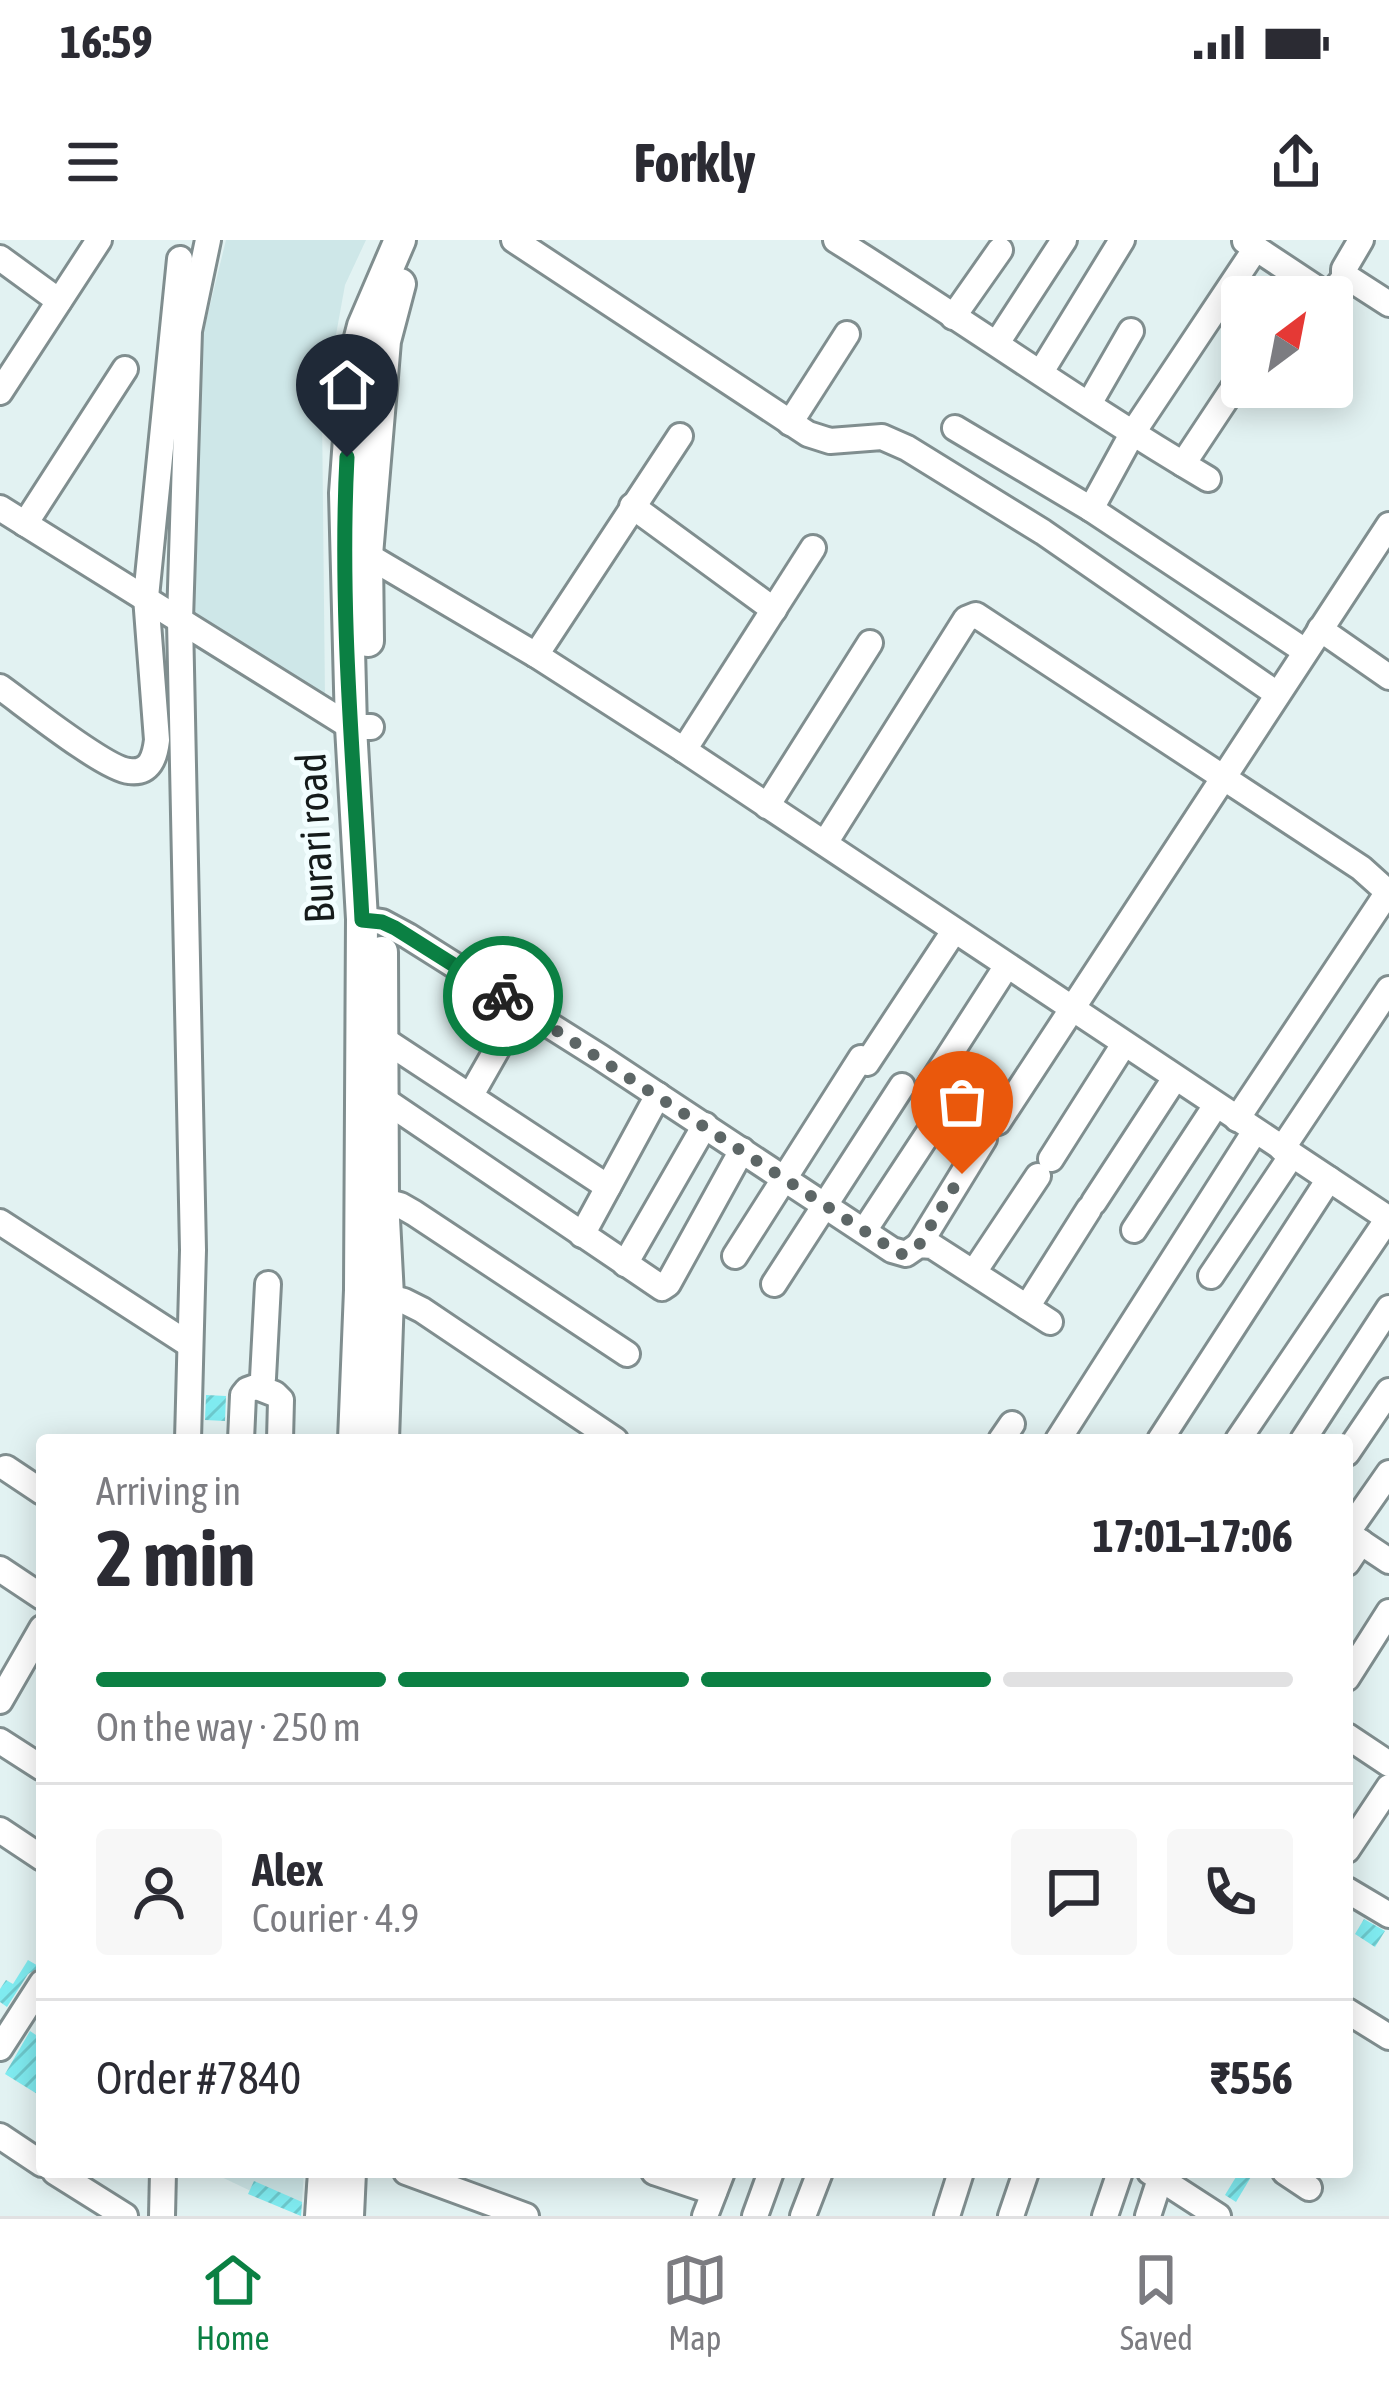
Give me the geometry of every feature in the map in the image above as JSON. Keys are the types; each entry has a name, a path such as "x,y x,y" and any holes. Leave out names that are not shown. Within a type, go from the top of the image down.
{"main road":[{"name":"Burari road","path":"372,1198 383,1099 383,1039 361,727 351,385 363,326 400,240"},
{"name":"Burari road","path":"356,549 385,341 398,288 420,240"},
{"name":"Burari road","path":"372,921 372,1198 383,1434"},
{"name":"Burari road","path":"355,1434 374,1293"},
{"path":"321,2216 324,2178"},
{"path":"348,2216 350,2178"}],"street":[{"path":"0,392 99,240"},
{"path":"188,1434 193,1250 162,608 189,331 208,240"},
{"path":"514,240 546,249 790,423 824,441 874,436 891,440 1042,532 1277,694"},
{"path":"836,240 863,247 953,317 1208,478"},
{"path":"997,343 1064,240"},
{"path":"1041,372 1122,240"},
{"path":"1345,276 1354,242"},
{"path":"1091,509 1250,244 1285,276"},
{"path":"953,317 1000,250"},
{"path":"0,258 59,301"},
{"path":"0,687 114,767 137,772 153,760 180,259"},
{"path":"1353,282 1389,304"},
{"path":"1089,404 1131,331"},
{"path":"790,423 847,334"},
{"path":"25,524 125,369"},
{"path":"1183,464 1221,407"},
{"path":"955,428 1091,509 1305,651"},
{"path":"536,655 680,436"},
{"path":"1042,532 1065,495"},
{"path":"632,506 774,610"},
{"path":"0,508 361,727"},
{"path":"372,921 408,935 906,1254 919,1245 1389,525"},
{"path":"684,751 814,548"},
{"path":"356,549 536,655 1389,1218 1242,1434"},
{"path":"825,843 972,615 1361,868 1389,892 1236,1118 1061,1434"},
{"path":"1320,628 1389,677"},
{"path":"766,806 870,643"},
{"path":"735,1256 861,1058 867,1063 954,931"},
{"path":"774,1284 826,1205 1006,967"},
{"path":"1211,1276 1389,989"},
{"path":"471,1095 520,1007"},
{"path":"383,1039 608,1186"},
{"path":"974,1272 1124,1044"},
{"path":"1027,1307 1175,1078"},
{"path":"582,1235 658,1095"},
{"path":"383,1099 662,1288 742,1150"},
{"path":"864,1231 940,1114"},
{"path":"1134,1230 1236,1118"},
{"path":"625,1264 705,1126"},
{"path":"1164,1434 1329,1180"},
{"path":"372,1198 414,1214 627,1354"},
{"path":"2,1228 190,1345"},
{"path":"919,1245 932,1246 1050,1322"},
{"path":"257,1388 263,1382 268,1284"},
{"path":"374,1293 422,1310 606,1434"},
{"path":"1307,1434 1389,1307"},
{"path":"241,1434 244,1395 257,1388 281,1400 280,1434"},
{"path":"1353,1444 1389,1391"},
{"path":"6,1468 36,1488"},
{"path":"1353,1538 1389,1473"},
{"path":"1353,1544 1388,1558"},
{"path":"0,1569 36,1593"},
{"path":"1353,1669 1389,1612"},
{"path":"0,1701 36,1638"},
{"path":"1353,1740 1389,1764"},
{"path":"0,1741 36,1764"},
{"path":"1353,1841 1389,1787"},
{"path":"0,1830 36,1854"},
{"path":"1353,1893 1389,1915"},
{"path":"0,2048 36,1992"},
{"path":"1353,2015 1389,2037"},
{"path":"0,2137 36,2160"},
{"path":"65,2178 125,2216"},
{"path":"162,2216 163,2178"},
{"path":"415,2178 456,2204 526,2216"},
{"path":"671,2178 714,2193"},
{"path":"755,2216 769,2178"},
{"path":"803,2216 818,2178"},
{"path":"947,2216 960,2178"},
{"path":"1012,2216 1024,2178"},
{"path":"1105,2216 1118,2178"},
{"path":"1148,2216 1154,2178"},
{"path":"1160,2178 1218,2216"},
{"path":"1294,2178 1309,2188"}],"shaded area":[{"path":"226,240 366,240 345,285 322,412 325,699 191,621 201,342"},
{"path":"224,2178 304,2178 301,2215"}],"building":[{"path":"206,1395 226,1396 225,1421 205,1420"},
{"path":"1364,1919 1385,1931 1375,1947 1355,1934"},
{"path":"28,1960 36,1965 7,2007 0,2002 0,1989 6,1980 13,1984"},
{"path":"30,2031 36,2035 36,2093 5,2074"},
{"path":"1235,2178 1250,2178 1236,2202 1225,2195"},
{"path":"254,2181 302,2202 301,2216 248,2194"}],"way so far":[{"path":"503,996 900,1254 919,1245 962,1174"}],"route":[{"path":"347,457 345,542 362,920 395,928 503,996"}]}
